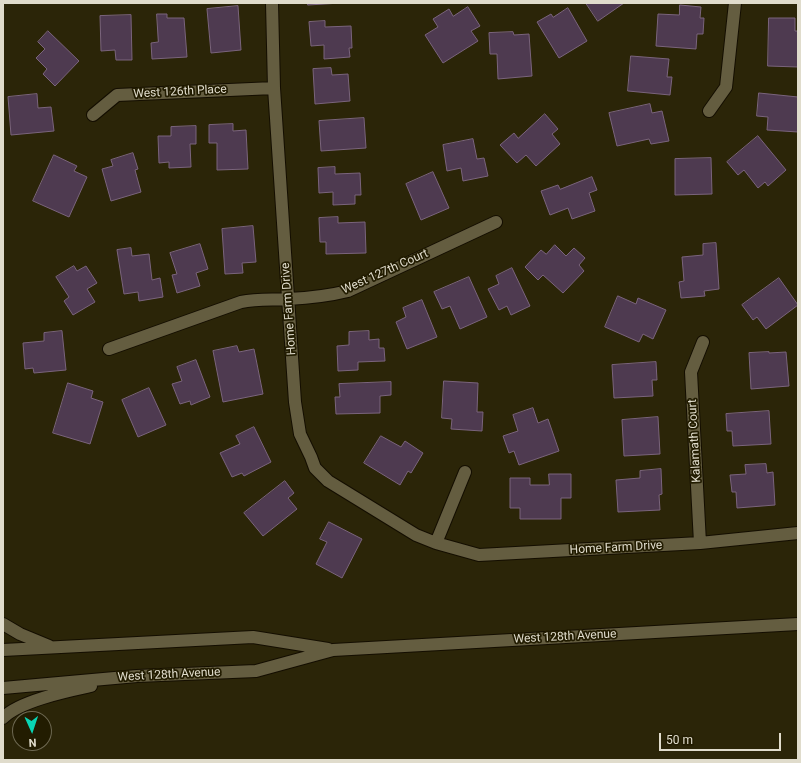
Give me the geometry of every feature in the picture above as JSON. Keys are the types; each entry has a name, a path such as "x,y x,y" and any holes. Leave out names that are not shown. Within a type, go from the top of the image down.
{"street":[{"name":"Home Farm Drive","path":"272,3 274,88 297,419 300,434 316,468 328,481 416,535 436,543 479,556 700,543 798,533"},
{"path":"709,111 726,87 735,3"},
{"name":"West 126th Place","path":"93,115 117,95 274,88"},
{"name":"West 127th Court","path":"109,349 241,302 256,299 288,299 335,294 348,291 496,222"},
{"name":"Kalamath Court","path":"700,543 691,372 703,342"},
{"path":"436,543 465,472"},
{"path":"3,624 20,634 54,647"},
{"name":"West 128th Avenue","path":"3,688 137,676 256,671 333,650 798,624"},
{"name":"West 128th Avenue","path":"3,650 253,637 333,650"},
{"path":"3,718 6,714 26,704 137,676"}],"building":[{"path":"308,3 341,3 308,5"},
{"path":"586,3 624,3 598,21"},
{"path":"680,5 701,7 700,18 704,18 703,34 697,34 696,49 656,46 658,14 679,15"},
{"path":"238,6 241,50 211,53 207,9"},
{"path":"468,7 480,26 471,31 478,41 443,63 425,35 438,27 433,19 449,9 453,16"},
{"path":"568,8 587,41 559,58 537,22 551,14 553,17"},
{"path":"157,14 167,14 167,18 184,18 187,57 152,59 151,43 158,42"},
{"path":"131,15 132,60 116,60 115,50 101,51 100,16"},
{"path":"769,18 795,18 795,31 798,31 798,67 768,66"},
{"path":"325,21 325,27 351,26 352,48 349,48 350,57 324,59 324,45 311,46 309,22"},
{"path":"48,31 79,61 55,86 43,74 47,69 36,58 45,49 38,42"},
{"path":"513,32 514,35 529,34 532,76 498,79 497,54 490,54 489,33"},
{"path":"631,56 669,59 667,77 672,77 670,95 628,91"},
{"path":"331,68 332,75 348,74 350,101 315,104 313,69"},
{"path":"759,93 798,97 798,132 767,130 768,117 757,116"},
{"path":"37,94 38,108 51,107 54,131 11,135 8,97"},
{"path":"650,104 652,113 662,111 669,141 651,144 649,139 617,146 609,113"},
{"path":"545,114 558,129 552,134 560,144 536,166 526,155 517,163 500,145 514,133 518,138"},
{"path":"364,118 366,148 321,151 319,121"},
{"path":"233,124 233,131 246,130 248,169 217,170 217,143 209,143 209,125"},
{"path":"196,126 196,144 190,144 191,167 169,168 169,162 159,163 158,136 171,136 171,127"},
{"path":"758,136 786,170 768,186 765,182 758,188 744,170 738,175 727,162"},
{"path":"473,139 477,159 484,158 488,176 463,181 461,168 447,171 443,145"},
{"path":"133,153 138,169 135,170 141,192 111,201 102,169 113,166 111,160"},
{"path":"54,155 77,166 74,171 87,177 69,217 33,201"},
{"path":"711,158 712,194 675,195 675,159"},
{"path":"335,167 335,174 360,173 361,195 355,195 355,204 333,205 333,192 319,193 318,168"},
{"path":"433,172 449,208 421,220 406,184"},
{"path":"592,177 597,190 589,193 595,211 572,219 568,208 550,215 541,191 558,185 560,189"},
{"path":"338,217 338,223 365,222 366,253 326,254 326,242 320,242 319,218"},
{"path":"253,226 256,262 242,263 243,273 225,274 222,229"},
{"path":"716,243 719,289 704,291 705,296 681,298 679,282 684,281 682,257 703,255 703,244"},
{"path":"200,244 208,269 196,273 200,286 177,293 172,275 177,274 170,253"},
{"path":"555,245 566,256 574,248 585,258 579,265 584,271 563,293 543,275 538,280 525,267 541,250 546,254"},
{"path":"131,248 132,256 149,254 152,280 160,278 163,297 139,301 138,292 124,294 117,250"},
{"path":"74,266 77,271 86,266 97,283 87,289 95,302 73,315 64,301 69,297 56,277"},
{"path":"512,268 530,306 511,315 507,306 499,310 488,289 499,284 496,276"},
{"path":"469,277 487,317 460,329 450,306 442,309 434,292"},
{"path":"779,278 798,305 766,329 757,317 753,320 742,305"},
{"path":"618,296 636,304 638,298 666,310 653,339 643,334 639,342 605,327"},
{"path":"422,300 437,337 407,349 396,322 406,317 403,308"},
{"path":"62,331 66,370 34,373 33,368 25,369 23,343 44,341 44,333"},
{"path":"369,331 369,340 379,339 379,348 384,348 385,361 358,362 358,370 338,371 337,346 349,345 349,332"},
{"path":"237,346 239,352 254,349 263,394 223,402 213,351"},
{"path":"786,352 789,386 751,389 749,353"},
{"path":"196,360 210,397 191,405 190,401 180,404 172,384 182,381 177,367"},
{"path":"656,362 657,380 652,380 653,396 614,398 612,365"},
{"path":"444,381 478,383 477,412 483,412 482,431 451,429 452,419 442,418"},
{"path":"391,382 391,395 380,396 380,413 336,414 335,397 340,397 339,384"},
{"path":"68,383 93,391 91,398 103,402 90,444 53,433"},
{"path":"149,388 166,425 138,437 122,400"},
{"path":"533,408 538,423 548,419 559,451 519,465 514,451 509,453 503,436 518,431 513,415"},
{"path":"769,411 771,444 733,446 732,431 727,431 726,414"},
{"path":"658,417 660,454 624,456 622,420"},
{"path":"254,427 271,462 244,476 242,473 232,477 220,453 240,444 236,436"},
{"path":"381,436 401,447 405,441 423,453 411,473 408,471 400,485 364,463"},
{"path":"766,464 767,473 773,472 775,505 737,508 736,492 732,492 730,475 746,474 745,465"},
{"path":"661,469 662,494 659,495 660,510 618,512 616,480 640,478 640,471"},
{"path":"549,474 571,474 571,498 561,498 561,519 520,519 520,508 510,508 510,478 530,478 530,485 549,485"},
{"path":"285,481 294,493 288,498 297,509 263,536 244,513"},
{"path":"329,522 362,539 342,578 316,564 327,542 320,539"}]}
